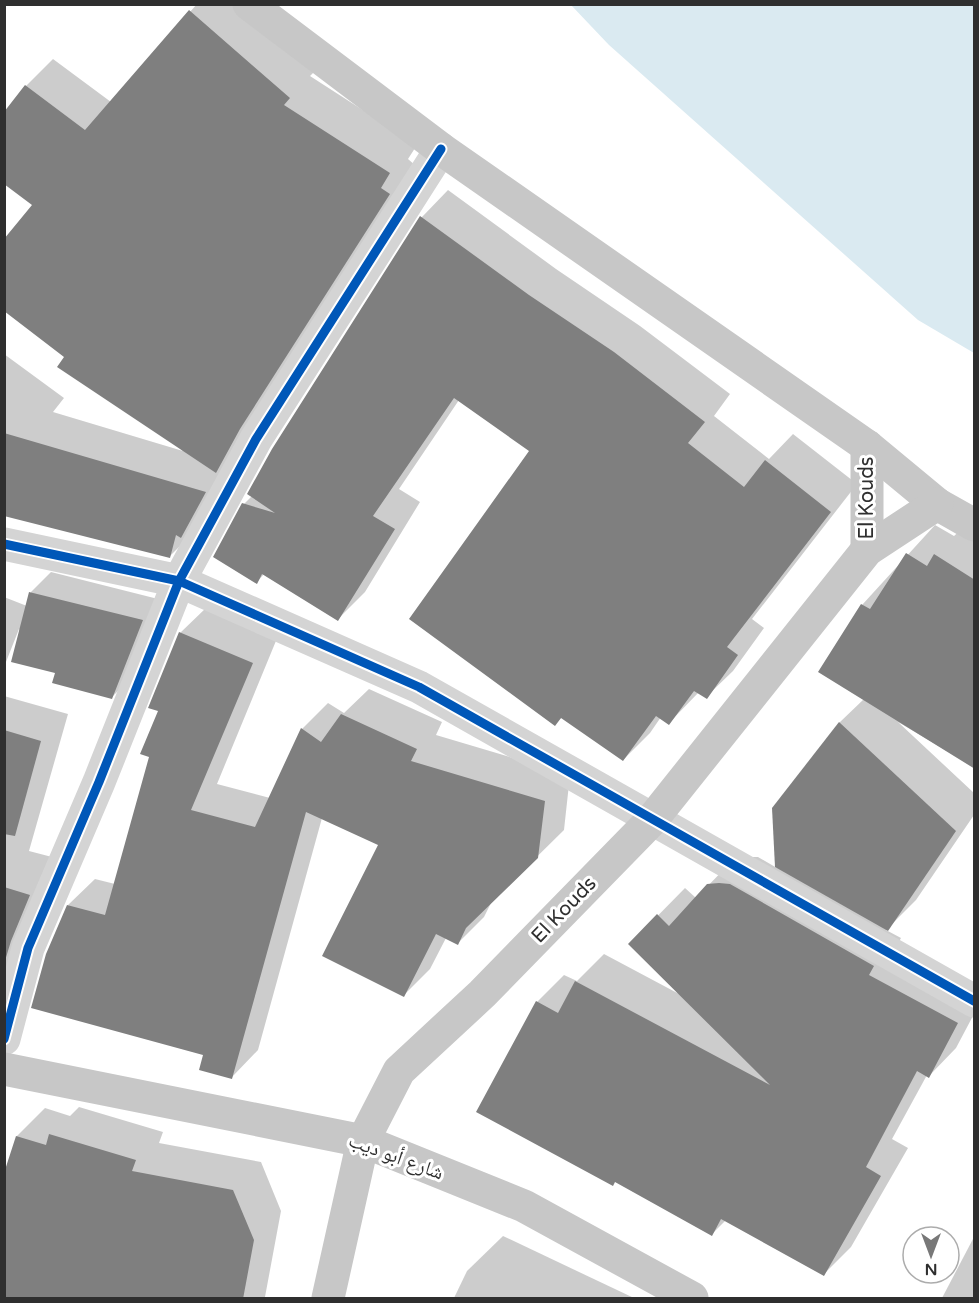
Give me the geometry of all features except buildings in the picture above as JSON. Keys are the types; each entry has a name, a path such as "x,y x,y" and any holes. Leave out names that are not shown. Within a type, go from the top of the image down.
{"main road":[{"path":"249,4 441,149 867,446 938,504 975,525"},
{"name":"El Kouds","path":"867,446 867,550"},
{"name":"El Kouds","path":"328,1299 363,1141 399,1071 482,994 651,821 867,550 938,504"},
{"name":"شارع أبو ديب","path":"4,1069 363,1141 524,1206 692,1299"}],"street":[{"path":"4,1039 28,948 99,782 179,581 256,439 441,149"},
{"path":"4,544 179,581 419,687 651,821 975,1001"}],"shaded area":[{"path":"571,5 974,5 974,353 918,320 609,45"}],"cycle path":[{"path":"4,1039 28,948 99,782 179,581 256,439 441,149"},
{"path":"4,544 179,581 419,687 974,1001"}]}
